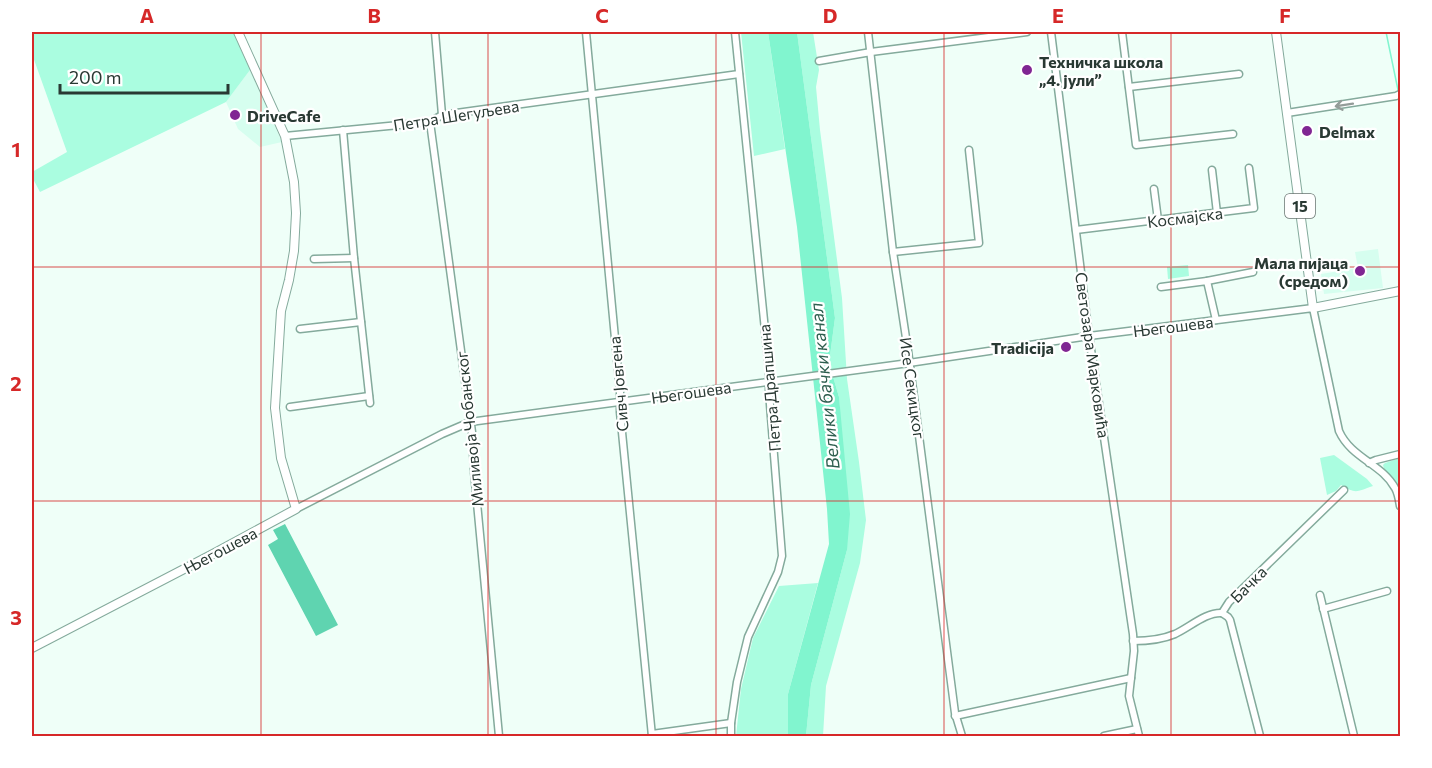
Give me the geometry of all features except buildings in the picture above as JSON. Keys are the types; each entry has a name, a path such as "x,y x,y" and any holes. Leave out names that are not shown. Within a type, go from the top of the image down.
{"main road":[{"path":"238,32 285,136 294,182 296,213 294,251 281,311 274,408 281,458 296,509"},
{"name":"15","path":"1276,32 1313,308"},
{"name":"Његошева","path":"1313,308 1401,291"},
{"name":"Његошева","path":"32,648 296,509"}],"street":[{"path":"435,32 442,115"},
{"name":"Сивч Јовгена","path":"586,32 652,735"},
{"name":"Петра Драпшина","path":"731,736 740,666 747,637 778,573 782,556 770,382 735,32"},
{"name":"Исе Секицког","path":"868,32 893,252 956,716 962,736"},
{"path":"819,62 871,52 1027,32"},
{"name":"Светозара Марковића","path":"1051,32 1089,336 1133,641 1130,700 1139,736"},
{"path":"1122,32 1136,145 1233,134"},
{"name":"Петра Шегуљева","path":"285,136 430,122 442,115 739,74"},
{"path":"1129,87 1239,74"},
{"path":"1287,113 1401,94"},
{"name":"Миливоја Чобанског","path":"430,122 472,432 499,736"},
{"path":"290,407 369,399 343,130"},
{"path":"893,252 979,243 969,150"},
{"name":"Космајска","path":"1076,230 1254,208 1249,168"},
{"path":"1212,170 1217,213"},
{"path":"1154,189 1158,220"},
{"path":"314,259 354,258"},
{"path":"1161,287 1253,272"},
{"path":"1208,281 1216,320"},
{"path":"1313,308 1339,431 1347,445 1392,483 1401,506"},
{"name":"Његошева","path":"296,509 470,422 909,363 1089,336 1313,308"},
{"path":"300,329 361,322"},
{"path":"1369,463 1401,454"},
{"name":"Бачка","path":"1133,641 1165,638 1213,614 1222,613 1229,602 1344,490"},
{"path":"1323,609 1387,591"},
{"path":"1320,595 1354,736"},
{"path":"1222,613 1230,620 1260,736"},
{"path":"956,716 1131,678"},
{"path":"652,735 731,723"},
{"path":"1104,736 1137,729"}],"shaded area":[{"path":"32,32 233,32 250,70 226,102 40,192 32,177 32,172 67,152 32,54"},
{"path":"741,32 768,32 785,149 754,156"},
{"path":"797,32 813,32 819,70 816,87 820,130 842,298 847,379 866,520 860,563 826,686 823,736 806,736 811,685 847,550 839,397 829,363 835,318"},
{"path":"250,70 282,142 260,147 238,129 226,102"},
{"name":"Мала пијаца (средом)","path":"1378,249 1383,288 1324,294 1321,274 1358,268 1355,252"},
{"path":"1188,265 1189,276 1168,279 1167,267"},
{"path":"1334,455 1373,486 1356,491 1341,485 1336,491 1327,495 1320,458"},
{"path":"1400,458 1400,484 1397,485 1393,478 1385,472 1383,465"},
{"path":"285,524 338,625 316,636 268,545 278,539 273,530"},
{"path":"818,583 788,694 788,736 736,736 741,689 753,638 779,586"}],"water":[{"name":"Велики бачки канал","path":"768,32 797,32 835,318 829,363 839,397 850,514 847,550 811,685 806,736 788,736 788,694 829,544 797,227"}],"waterway":[{"path":"1386,32 1398,90"}],"place":[{"name":"Техничка школа „4. јули”","path":"1027,70"},
{"name":"DriveCafe","path":"235,115"},
{"name":"Delmax","path":"1307,131"},
{"name":"Мала пијаца (средом)","path":"1360,271"},
{"name":"Tradicija","path":"1066,347"}]}
